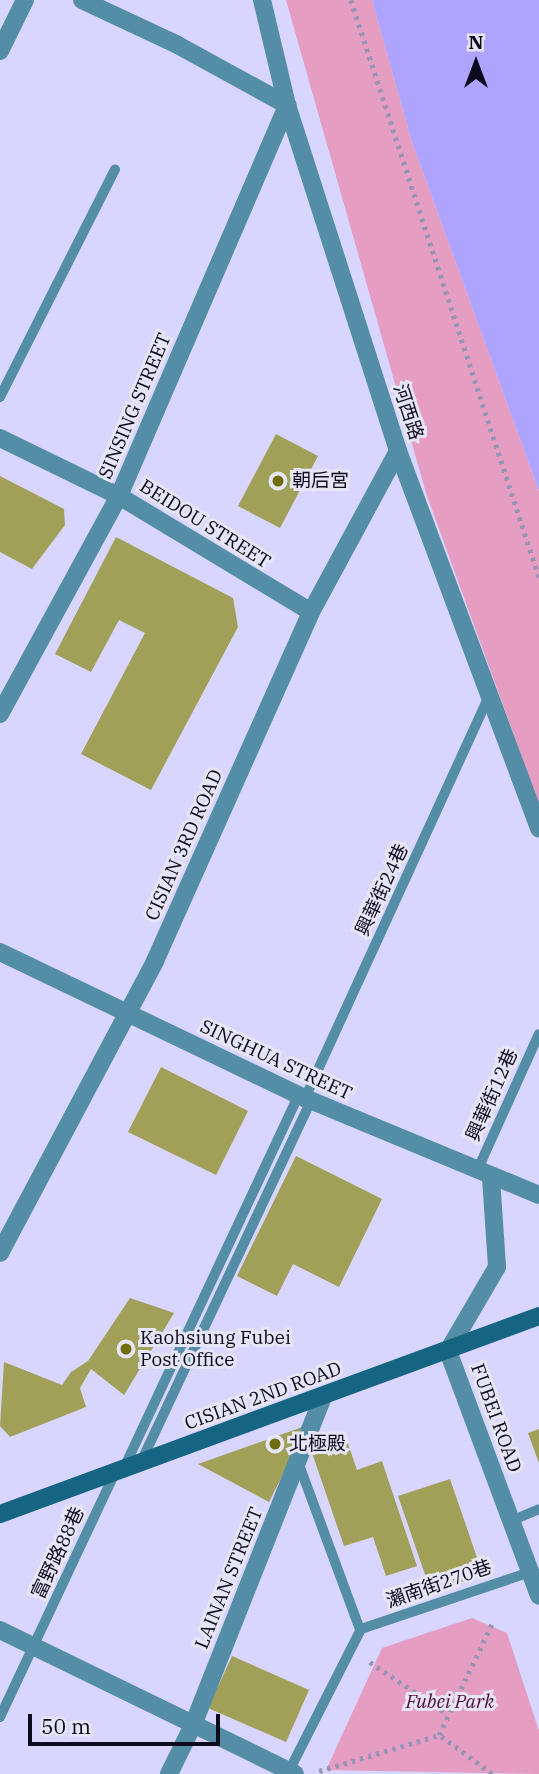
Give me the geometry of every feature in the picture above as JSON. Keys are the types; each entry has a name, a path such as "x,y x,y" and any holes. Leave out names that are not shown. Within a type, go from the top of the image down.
{"street":[{"path":"0,51 25,0"},
{"path":"82,0 178,45 287,105"},
{"name":"河西路","path":"262,0 287,105 398,451 539,828"},
{"name":"SINSING STREET","path":"0,714 119,496 287,105"},
{"name":"BEIDOU STREET","path":"0,438 119,496 311,612"},
{"name":"CISIAN 3RD ROAD","path":"0,1253 128,1013 311,612 398,451"},
{"name":"SINGHUA STREET","path":"0,952 305,1098 539,1195"},
{"name":"FUBEI ROAD","path":"484,1174 497,1266 449,1351 539,1596"},
{"name":"CISIAN 2ND ROAD","path":"0,1514 118,1473 539,1316"},
{"name":"LAINAN STREET","path":"169,1774 193,1725 323,1396"},
{"path":"0,1630 292,1772"}],"lane":[{"path":"0,397 115,169"},
{"name":"興華街24巷","path":"305,1098 490,696"},
{"name":"興華街12巷","path":"484,1174 539,1034"},
{"path":"140,1464 305,1098"},
{"name":"富野路88巷","path":"0,1717 305,1098"},
{"path":"292,1772 360,1630 298,1461"},
{"path":"511,1521 539,1509"},
{"name":"瀨南街270巷","path":"360,1630 530,1572"}],"path":[{"path":"351,0 539,577"},
{"path":"439,1735 493,1622"},
{"path":"370,1662 447,1714"},
{"path":"318,1771 439,1735"},
{"path":"439,1735 492,1774"}],"green space":[{"path":"286,0 372,0 412,142 539,491 539,804 426,493"},
{"name":"Fubei Park","path":"472,1618 507,1633 539,1731 539,1774 326,1770 382,1648"}],"shaded area":[{"path":"372,0 539,0 539,491 412,142"}],"building":[{"name":"朝后宮","path":"276,434 318,456 280,528 238,506"},
{"path":"0,476 64,509 65,525 32,569 0,552"},
{"path":"116,537 233,598 238,627 151,790 81,754 145,633 119,620 91,672 55,654"},
{"path":"161,1067 248,1111 216,1175 128,1132"},
{"path":"296,1156 382,1199 339,1287 293,1264 277,1296 237,1276"},
{"path":"130,1298 174,1313 124,1395 91,1369 80,1388 86,1407 10,1437 0,1426 4,1362 62,1385 71,1372 88,1361"},
{"name":"北極殿","path":"308,1425 269,1502 198,1464"},
{"path":"539,1429 539,1463 528,1433"},
{"path":"346,1438 357,1470 382,1461 417,1566 386,1576 373,1537 344,1546 311,1450"},
{"path":"450,1479 483,1575 431,1592 398,1496"},
{"path":"232,1656 309,1690 286,1742 208,1708"}],"place":[{"name":"朝后宮","path":"278,481"},
{"name":"Kaohsiung Fubei Post Office","path":"126,1349"},
{"name":"北極殿","path":"275,1444"}]}
